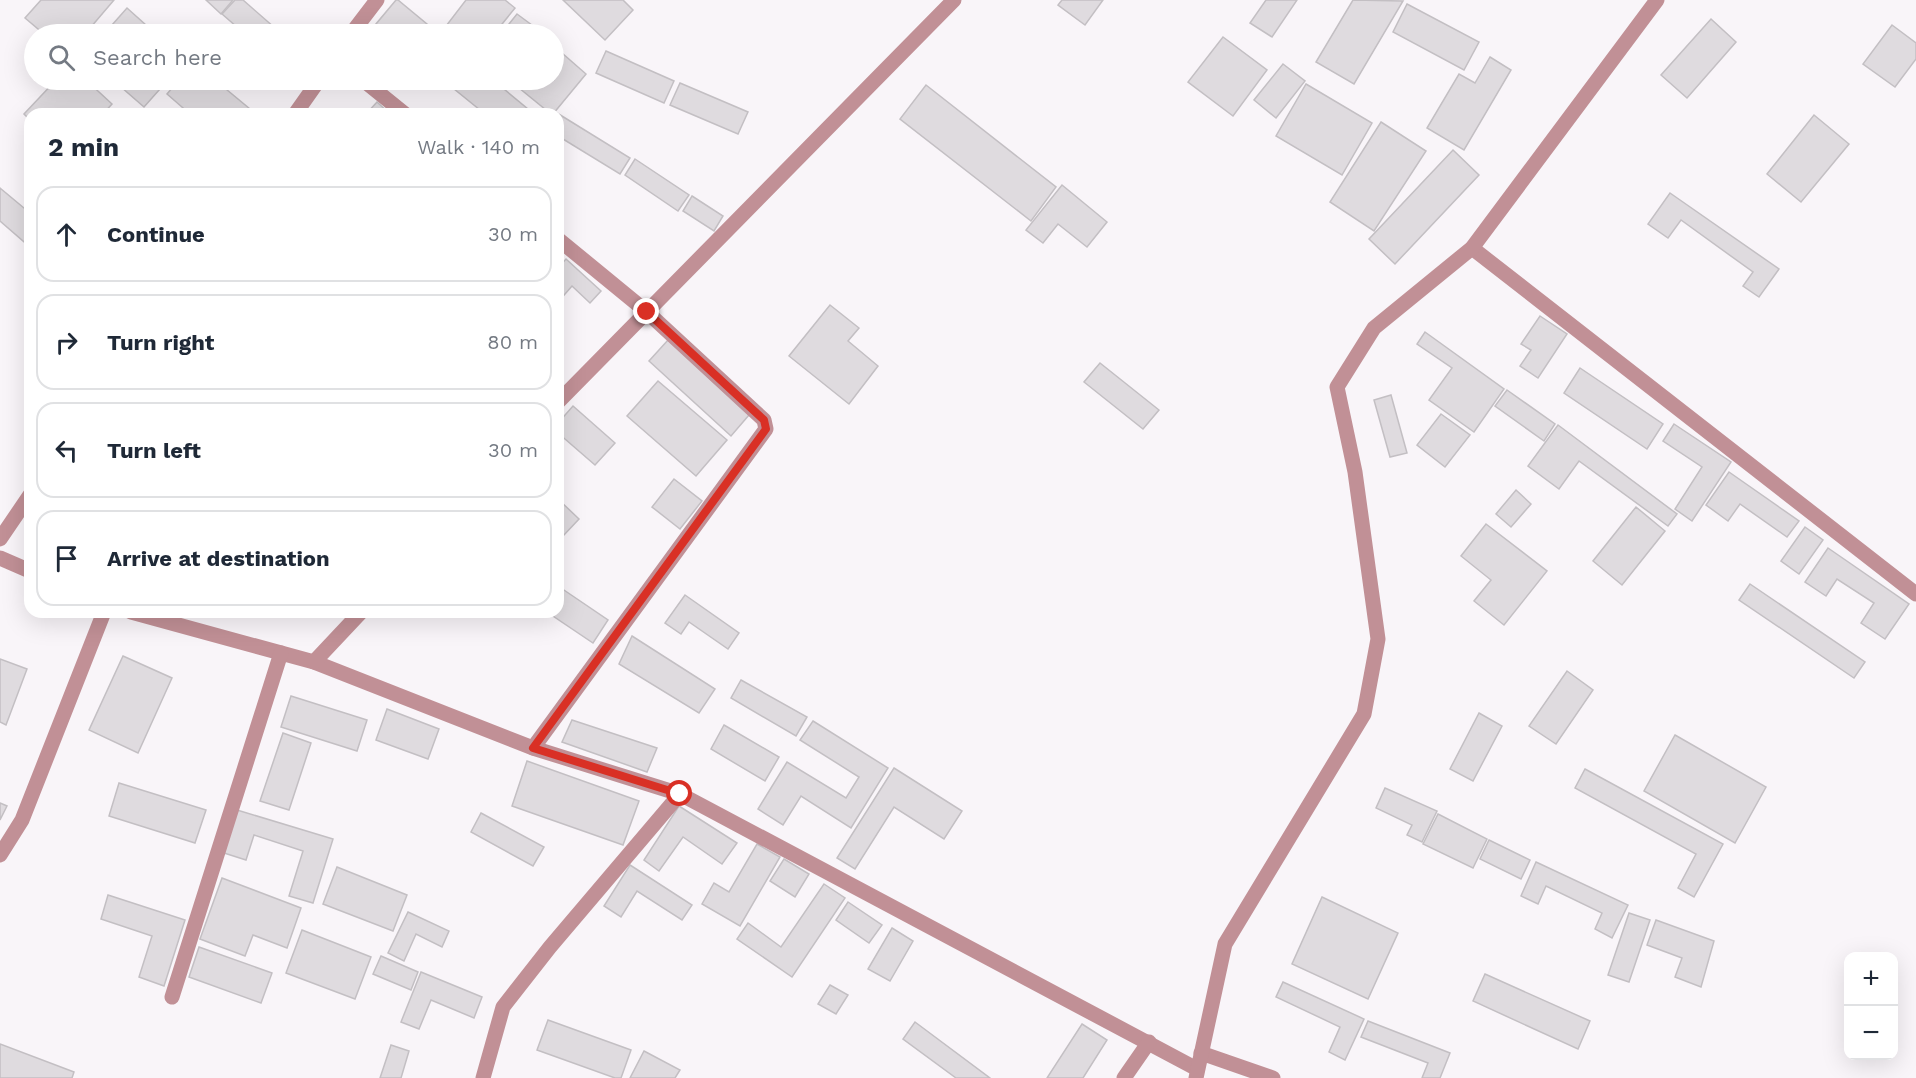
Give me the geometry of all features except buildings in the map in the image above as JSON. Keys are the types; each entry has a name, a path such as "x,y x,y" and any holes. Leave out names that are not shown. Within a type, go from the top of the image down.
{"street":[{"path":"359,24 377,0"},
{"path":"564,396 954,0"},
{"path":"153,618 314,662 533,748 680,794 1149,1042 1197,1073 1224,944 1364,714 1378,639 1355,472 1337,387 1374,328 1472,248 1657,0"},
{"path":"299,108 312,90"},
{"path":"375,90 398,108"},
{"path":"533,748 766,429 764,420 647,312 564,244"},
{"path":"1472,248 1916,594"},
{"path":"0,539 24,504"},
{"path":"0,558 24,568"},
{"path":"0,855 22,820 102,618"},
{"path":"314,662 355,618"},
{"path":"172,997 281,653"},
{"path":"483,1078 503,1007 550,947 680,794"},
{"path":"1124,1078 1149,1042"},
{"path":"1201,1053 1273,1078"}],"route":[{"path":"647,312 764,420 766,429 533,748 680,794"}]}
